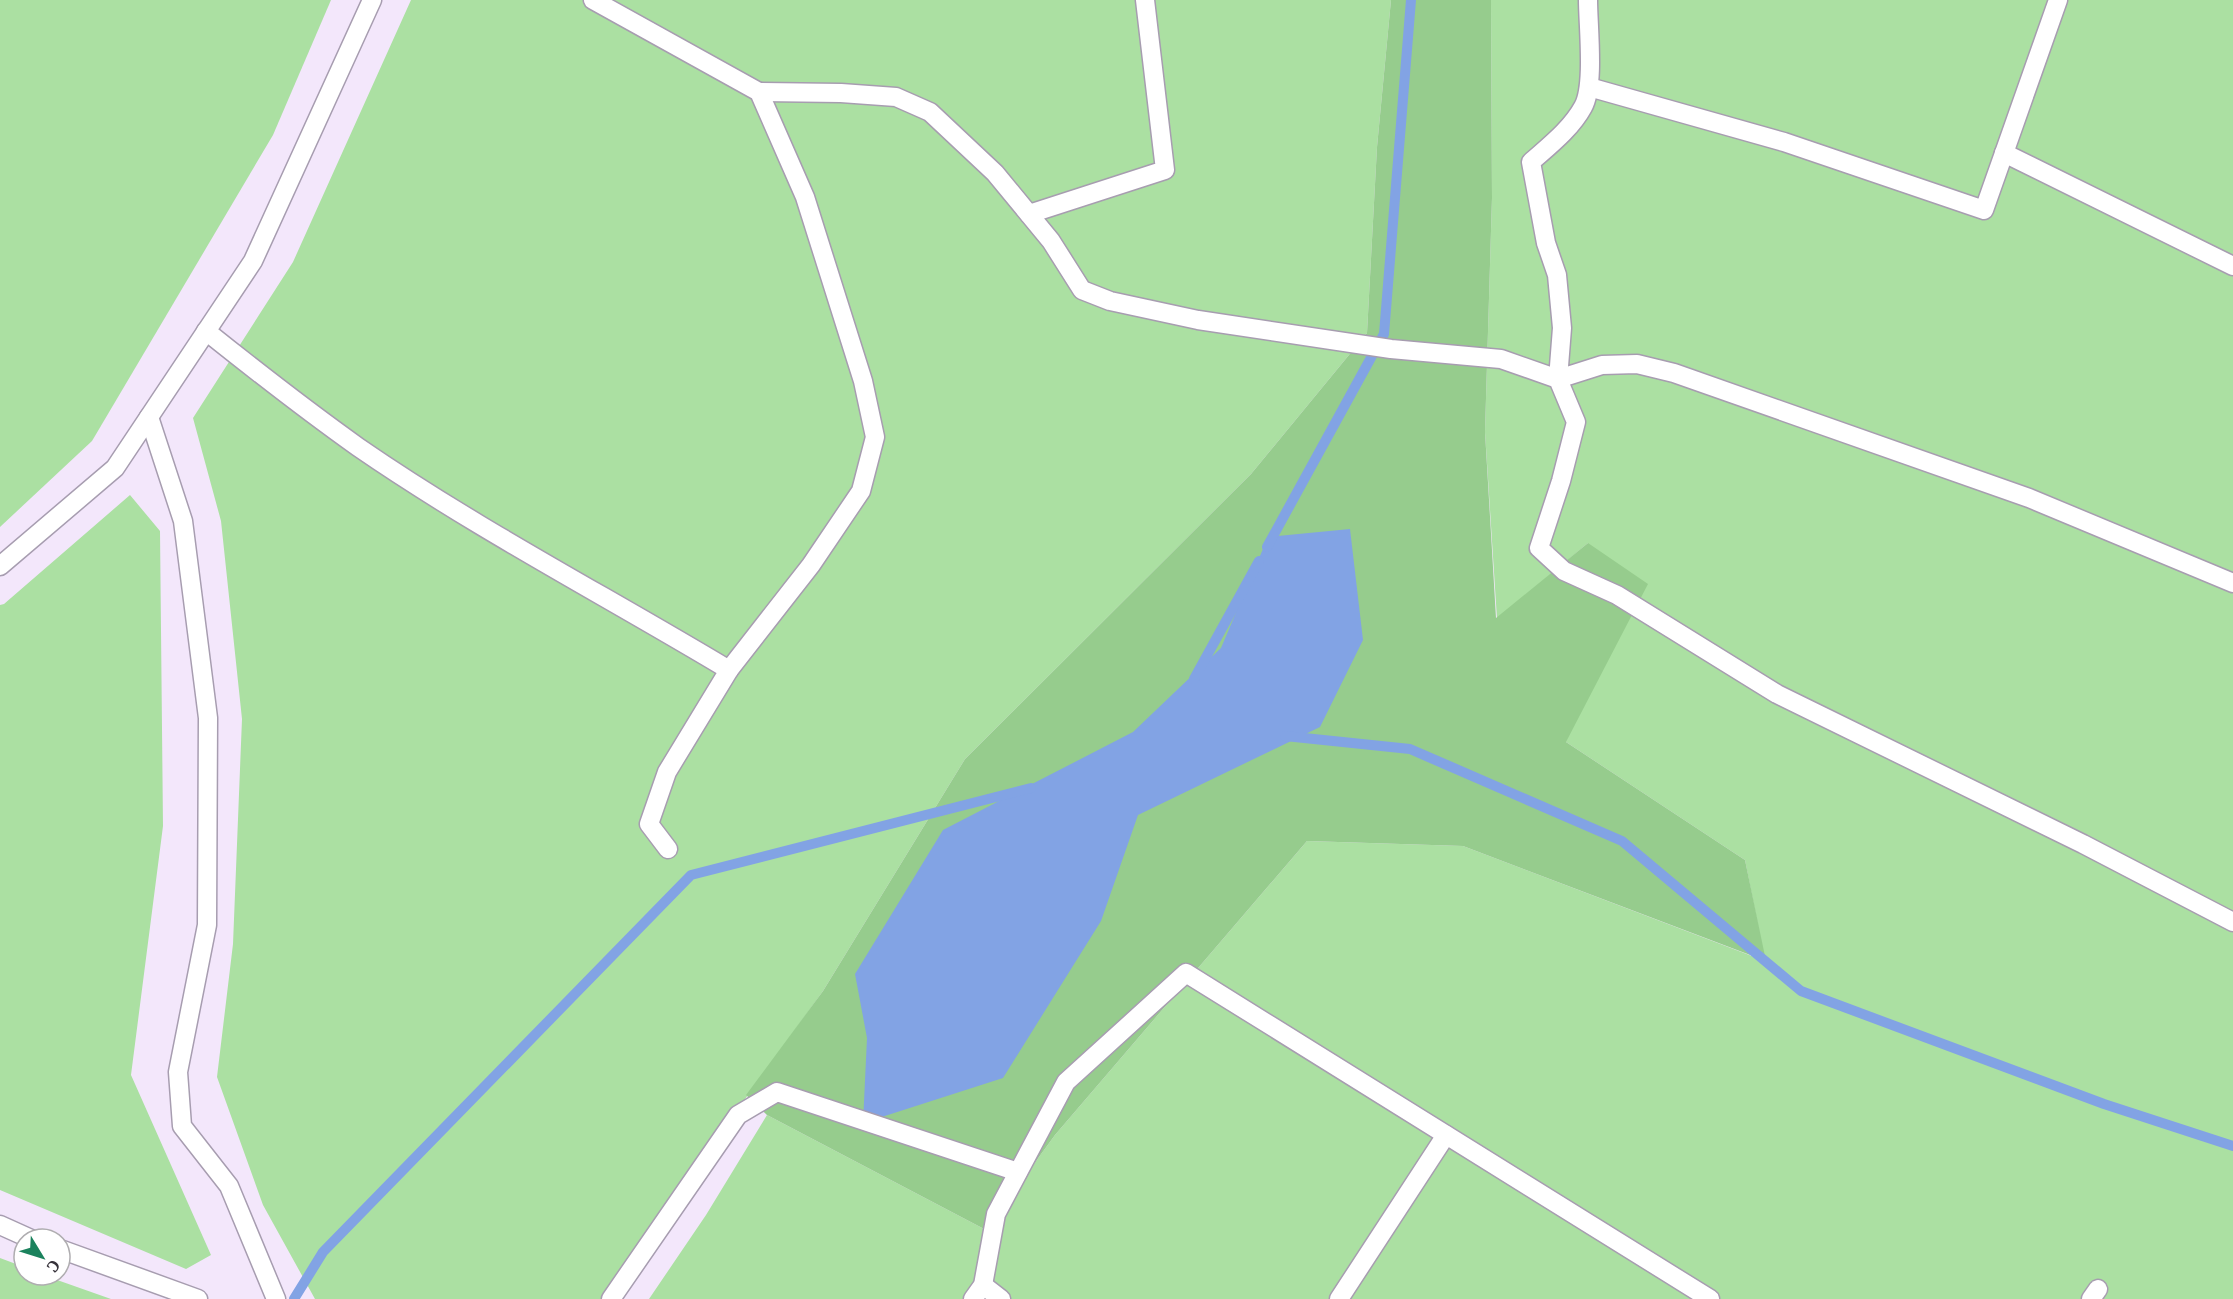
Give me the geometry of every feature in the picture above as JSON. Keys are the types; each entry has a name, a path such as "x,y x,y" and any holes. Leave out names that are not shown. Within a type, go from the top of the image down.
{"lane":[{"path":"0,566 116,468 253,261 372,0"},
{"path":"593,0 759,92 842,93 896,97 930,112 995,173 1051,241 1082,290 1110,301 1198,320 1391,348 1501,358 1558,379 1602,365 1637,364 1674,373 2029,498 2233,583"},
{"path":"1029,214 1165,170 1145,0"},
{"path":"1588,0 1589,87 1584,107 1562,135 1532,162 1546,243 1557,274 1562,328 1558,379 1576,422 1561,481 1539,548 1564,571 1617,595 1777,694 2073,839 2233,922"},
{"path":"1589,87 1784,142 1983,210 2058,0"},
{"path":"668,849 649,824 667,772 729,670 811,565 861,491 875,436 863,381 805,196 759,92"},
{"path":"2004,153 2233,266"},
{"path":"206,331 270,382 359,447 517,548 729,670"},
{"path":"149,417 183,521 208,718 207,925 178,1072 182,1126 229,1186 276,1299"},
{"path":"1001,1299 978,1292 996,1214 1066,1082 1186,973 1710,1299"},
{"path":"611,1299 738,1115 777,1092 1018,1172"},
{"path":"1339,1299 1446,1135"},
{"path":"72,1253 198,1299"}],"green space":[{"path":"0,0 331,0 273,135 92,441 0,527"},
{"path":"411,0 1391,0 1377,147 1367,333 1251,474 965,759 823,991 601,1299 315,1299 263,1205 217,1077 233,944 242,719 221,521 193,418 293,262"},
{"path":"1391,0 1491,0 1492,198 1485,432 1496,618 1588,543 1648,584 1566,742 1745,860 1766,961 1463,846 1307,841 1055,1135 986,1230 767,1115 746,1095 823,991 965,759 1251,474 1367,333 1377,147"},
{"path":"1491,0 2233,0 2233,1299 649,1299 706,1215 767,1115 986,1230 1055,1135 1307,841 1463,846 1765,961 1745,860 1566,742 1588,543 1497,619 1485,432 1492,198"},
{"path":"130,495 160,531 163,826 131,1075 211,1255 186,1269 0,1190 0,605 4,604"},
{"path":"0,1258 12,1262 12,1287 72,1285 111,1299 0,1299"}],"water":[{"path":"1350,529 1363,640 1320,727 1138,815 1101,921 1003,1078 863,1123 867,1038 855,974 943,830 1133,732 1221,648 1268,537"}],"waterway":[{"path":"1267,547 1384,334 1411,0"},
{"path":"1194,679 1259,561"},
{"path":"1285,736 1410,749 1622,841 1801,991 2104,1104 2233,1146"},
{"path":"294,1299 323,1252 691,875 1031,788"}]}
